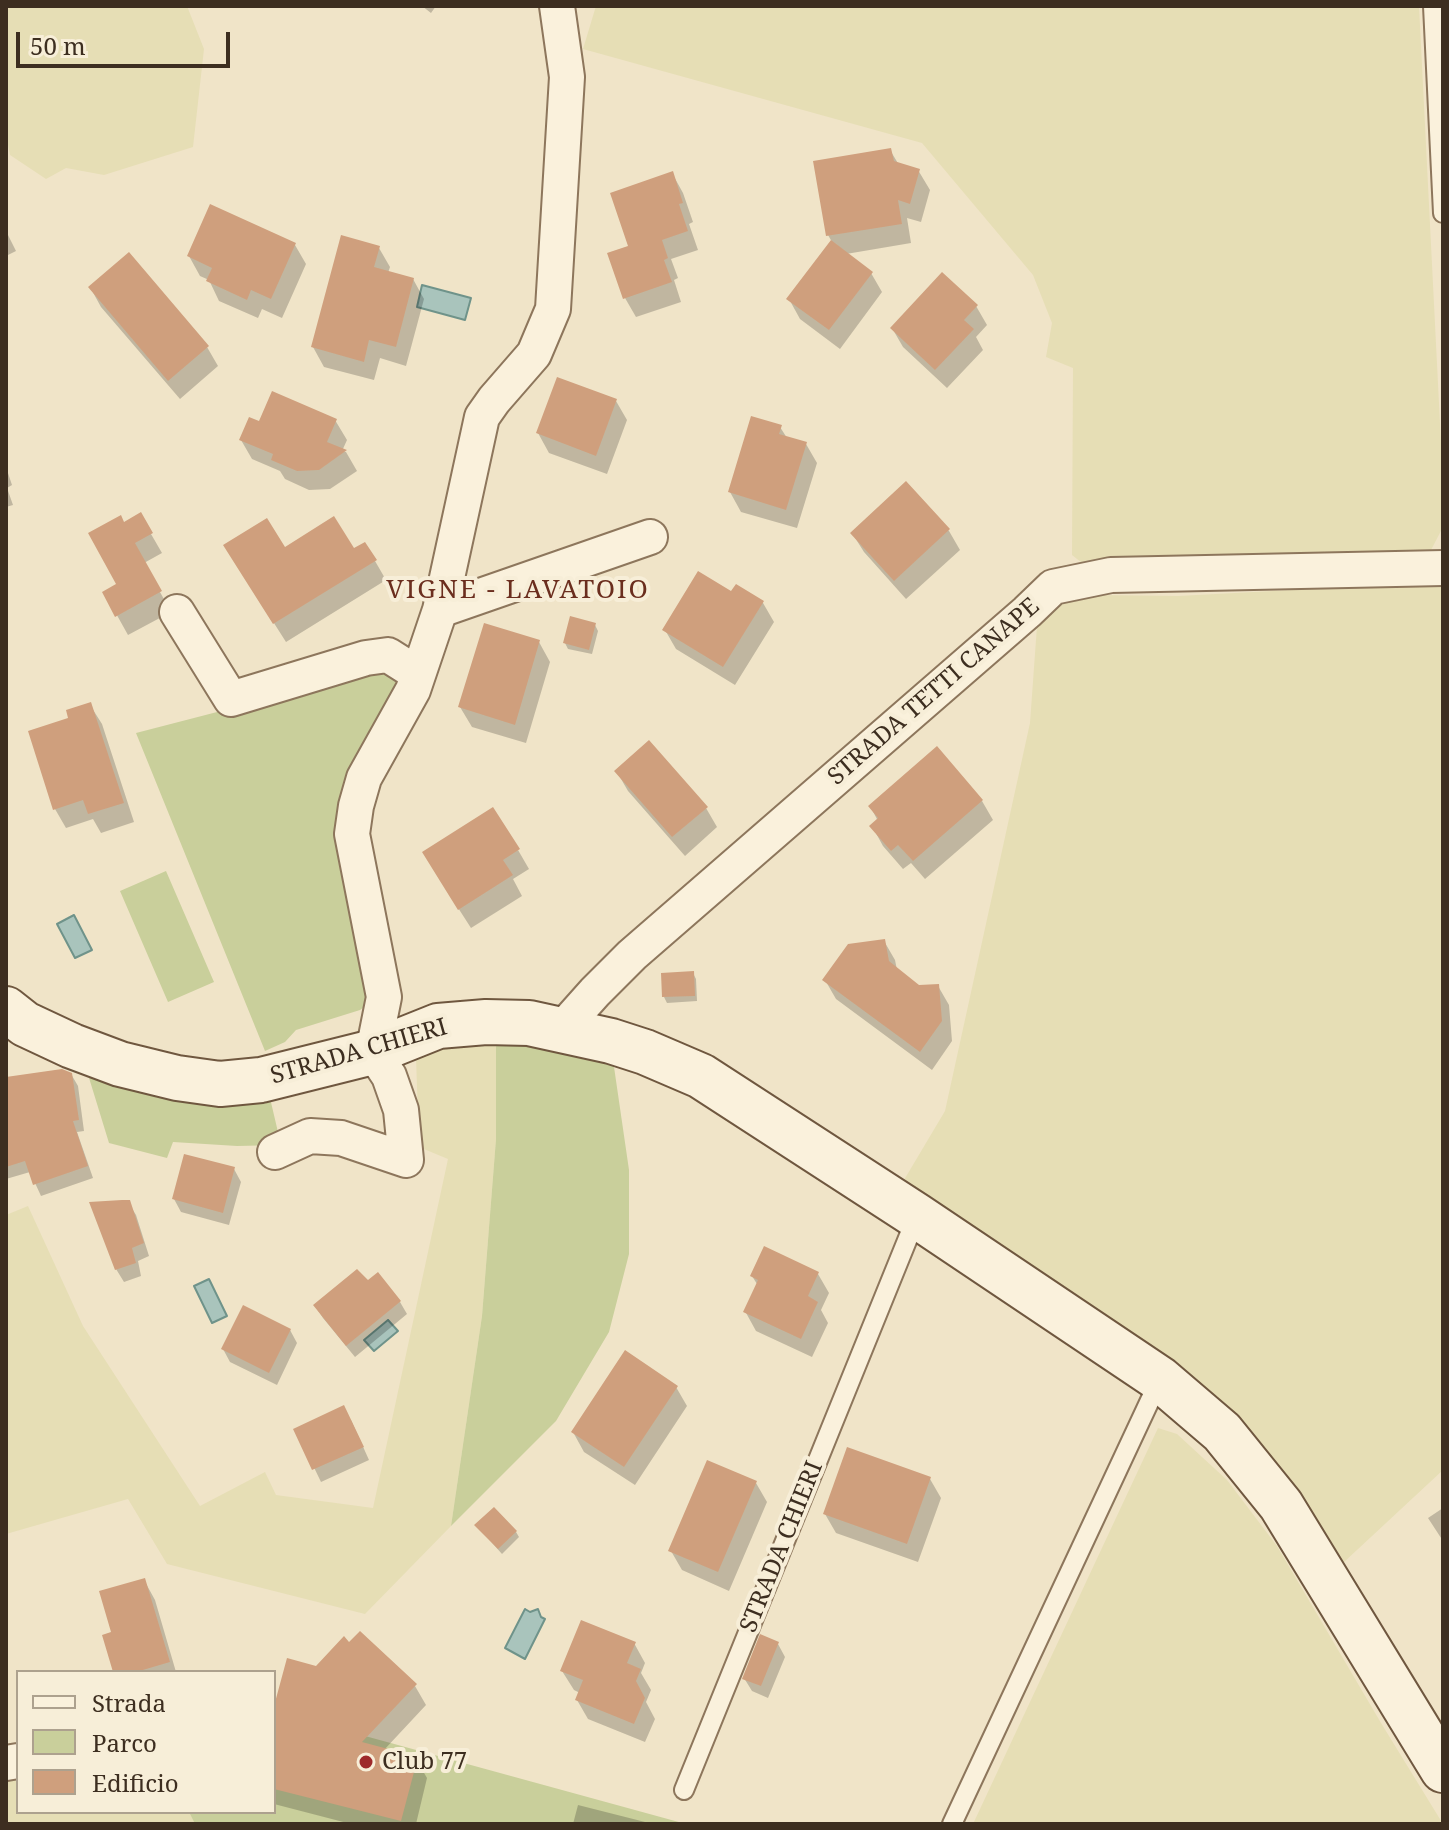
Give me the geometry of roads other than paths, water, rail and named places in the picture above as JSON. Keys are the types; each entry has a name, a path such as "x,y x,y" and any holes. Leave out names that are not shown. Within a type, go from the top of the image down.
{"main road":[{"name":"STRADA CHIERI","path":"6,1009 25,1024 120,1064 177,1078 220,1084 261,1080 373,1052 438,1026 486,1022 529,1023 611,1041 701,1076 1160,1379 1222,1432 1281,1505 1443,1770"}],"street":[{"path":"275,1152 310,1136 341,1138 406,1160 401,1110 389,1076 373,1052 384,997 352,834 364,778 413,690 440,610 482,417 534,354 553,309 567,77 557,6"},
{"path":"440,610 650,537"},
{"name":"STRADA TETTI CANAPE","path":"562,1029 632,955 1053,587 1111,575 1443,568"},
{"path":"177,612 231,699 366,658 388,655 418,674"}],"lane":[{"path":"1433,6 1443,213"},
{"name":"STRADA CHIERI","path":"684,1790 917,1216"},
{"path":"952,1824 1160,1379"}],"water":[{"path":"422,285 471,298 465,320 417,307"},
{"path":"74,915 92,950 75,958 57,924"},
{"path":"209,1279 227,1316 212,1323 194,1286"},
{"path":"388,1320 398,1331 374,1351 364,1340"},
{"path":"525,1609 530,1612 538,1609 545,1619 525,1659 505,1648"}],"place":[{"name":"Club 77","path":"366,1762"}],"district":[{"name":"VIGNE - LAVATOIO","path":"518,591"}]}
